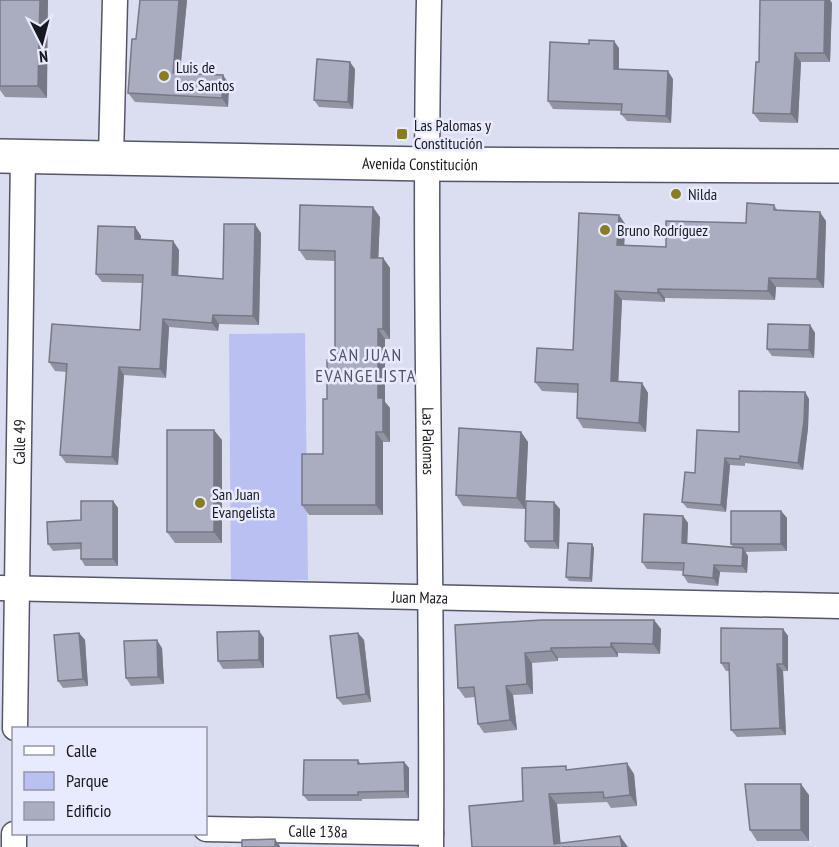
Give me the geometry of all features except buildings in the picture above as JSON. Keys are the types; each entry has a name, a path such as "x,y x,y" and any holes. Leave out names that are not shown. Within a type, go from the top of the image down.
{"main road":[{"name":"Avenida Constitución","path":"12,156 426,164 839,166"}],"street":[{"path":"111,158 115,0"},
{"name":"Las Palomas","path":"429,0 426,164 432,596 431,840"},
{"name":"Calle 49","path":"12,156 8,588 15,727"},
{"name":"Juan Maza","path":"8,588 839,606"},
{"name":"Calle 138a","path":"207,829 431,840"}],"green space":[{"path":"305,333 308,580 231,581 229,334"}],"place":[{"name":"Luis de Los Santos","path":"164,76"},
{"name":"Las Palomas y Constitución","path":"402,134"},
{"name":"Nilda","path":"676,194"},
{"name":"Bruno Rodríguez","path":"605,230"},
{"name":"San Juan Evangelista","path":"200,503"}],"district":[{"name":"SAN JUAN EVANGELISTA","path":"366,364"}]}
